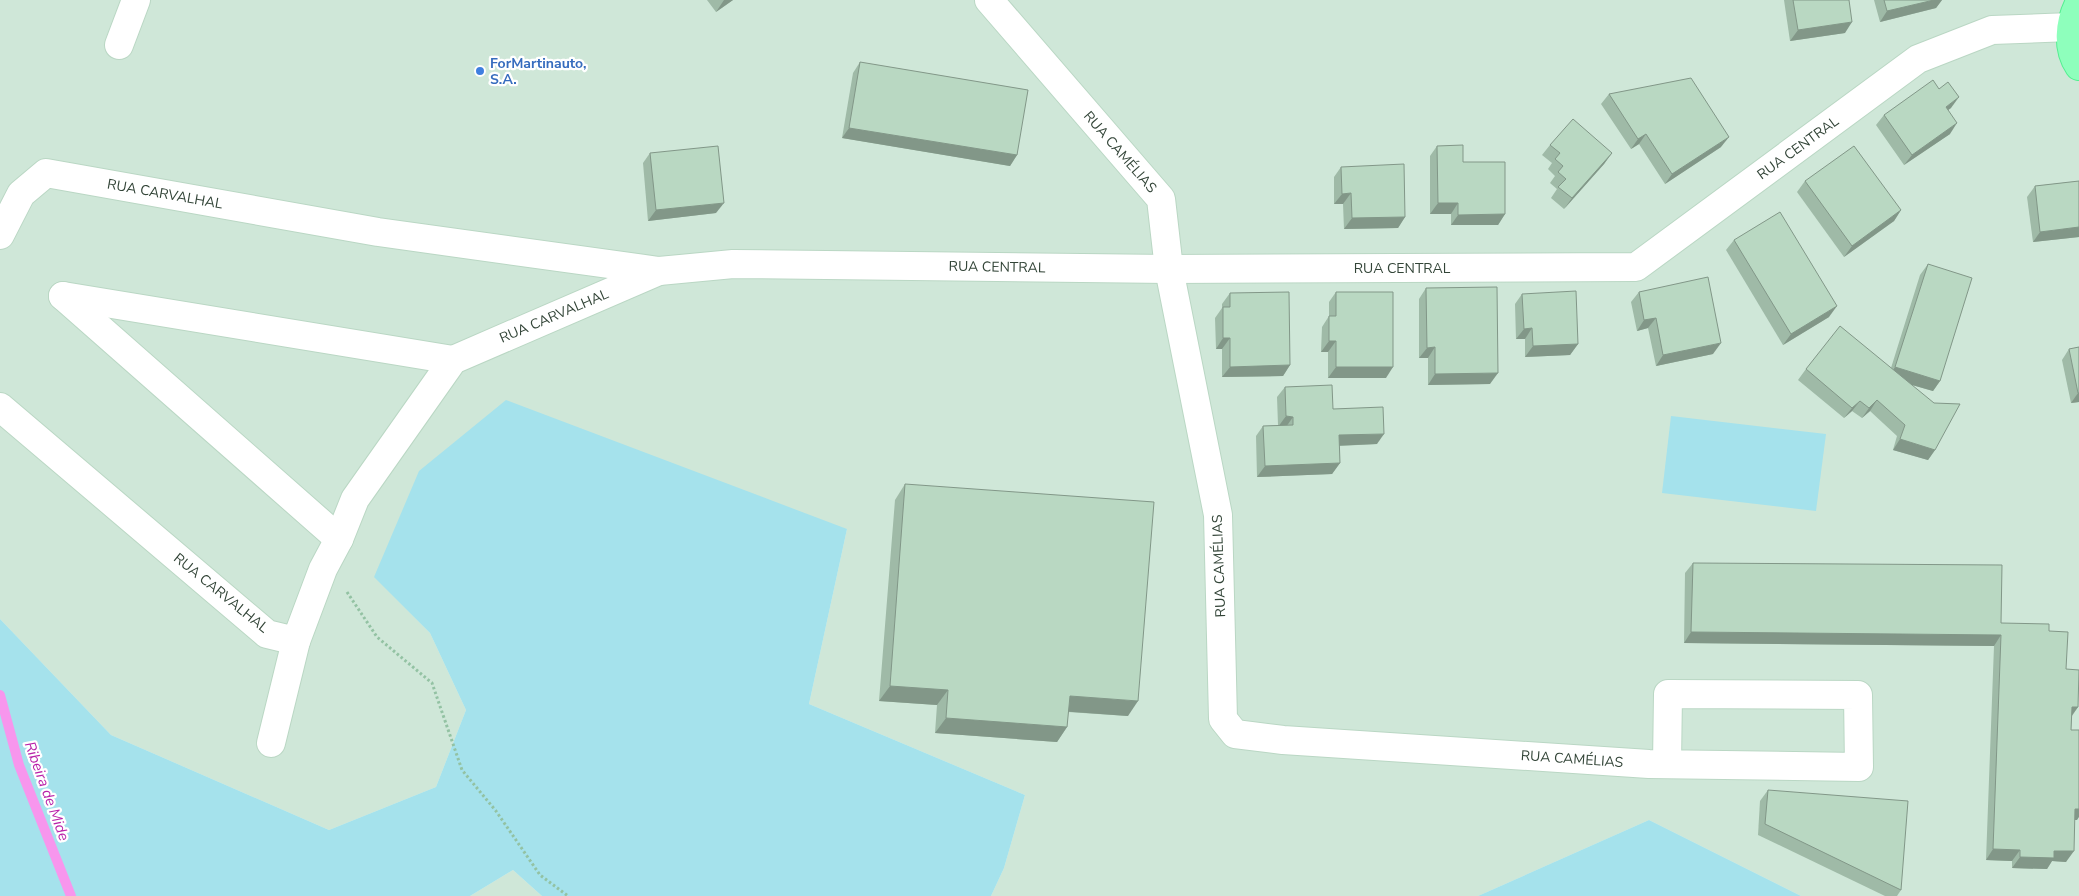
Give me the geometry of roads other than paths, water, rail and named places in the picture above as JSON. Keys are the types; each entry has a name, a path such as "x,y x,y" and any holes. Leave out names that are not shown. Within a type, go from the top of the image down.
{"main road":[{"path":"2075,16 2071,45 2079,66"}],"street":[{"path":"119,45 136,0"},
{"name":"RUA CAMÉLIAS","path":"989,0 1161,199 1168,269 1218,515 1223,719 1235,734 1293,740 1667,764 1859,767 1858,695 1668,694 1667,764"},
{"name":"RUA CENTRAL","path":"659,271 733,264 1168,269 1636,267 1918,59 1992,30 2075,16"},
{"name":"RUA CARVALHAL","path":"0,234 21,194 46,173 378,232 659,271"},
{"name":"RUA CARVALHAL","path":"453,360 659,271"},
{"path":"271,743 296,641 323,569 339,539 355,499 453,360 63,296 339,539"},
{"name":"RUA CARVALHAL","path":"0,408 267,634 296,641"}],"waterway":[{"name":"Ribeira de Mide","path":"0,695 19,765 71,896"}],"place":[{"name":"ForMartinauto, S.A.","path":"480,71"}]}
